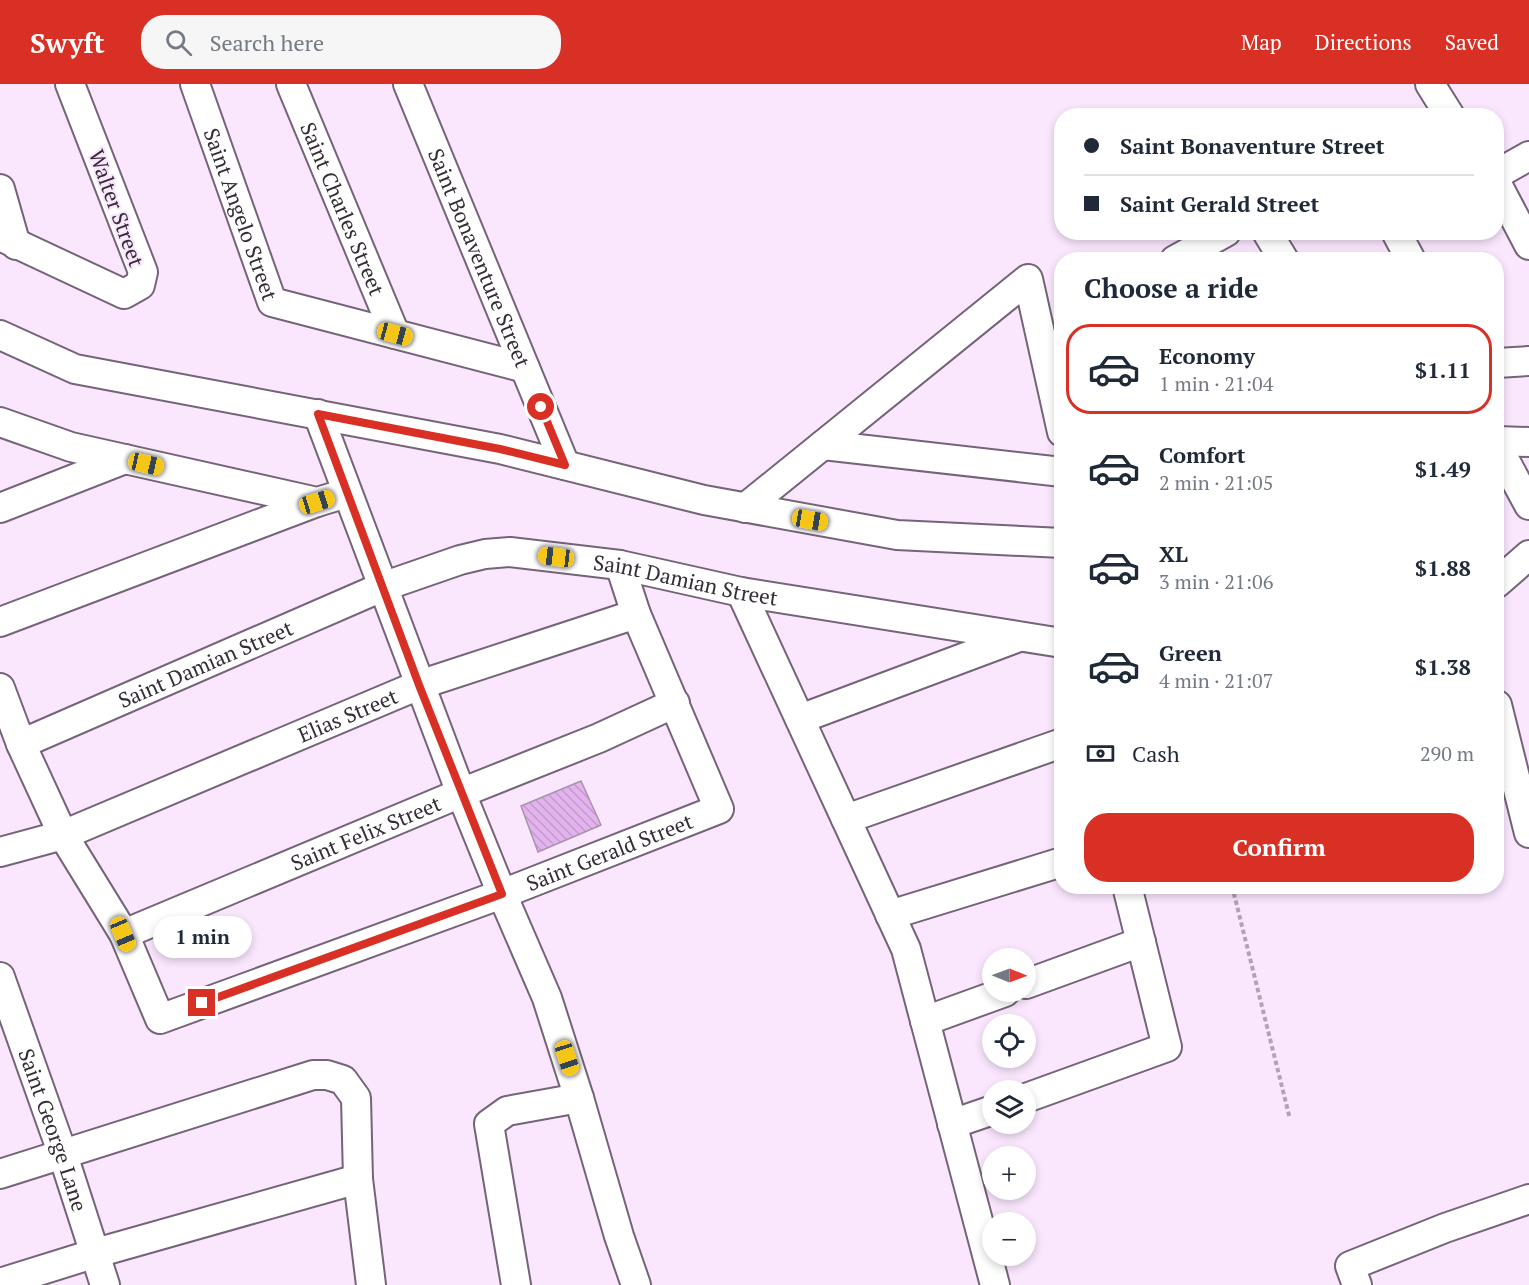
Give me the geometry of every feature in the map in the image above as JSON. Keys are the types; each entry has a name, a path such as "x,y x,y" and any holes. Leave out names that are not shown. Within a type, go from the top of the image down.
{"street":[{"name":"Walter Street","path":"0,189 8,241 124,294 140,285 142,272 70,84"},
{"name":"Saint Angelo Street","path":"195,84 272,302 525,368"},
{"name":"Saint Charles Street","path":"291,84 395,334"},
{"name":"Saint Bonaventure Street","path":"408,84 565,465"},
{"path":"1430,84 1445,108"},
{"path":"1504,170 1529,156"},
{"path":"1504,197 1529,245"},
{"path":"1190,252 1211,240"},
{"path":"745,508 1028,279 1054,396"},
{"path":"0,335 75,369 500,449 704,500 897,535 1054,543"},
{"path":"1504,363 1529,361"},
{"path":"318,414 461,793 547,998 636,1285"},
{"path":"0,423 71,447 317,502"},
{"path":"1504,441 1529,441"},
{"path":"823,445 1054,471"},
{"path":"0,508 125,459"},
{"path":"1504,459 1529,505"},
{"path":"0,622 317,502 347,493"},
{"name":"Saint Damian Street","path":"21,744 382,587 460,560 485,554 519,552 621,565 741,592 1054,642"},
{"path":"1504,577 1529,555"},
{"path":"621,565 636,614 675,703"},
{"path":"741,592 906,949 992,1284"},
{"name":"Elias Street","path":"0,852 63,835 419,685 636,614"},
{"path":"800,719 1021,636"},
{"path":"0,688 21,744 63,835 123,934"},
{"name":"Saint Felix Street","path":"123,934 599,738 675,703"},
{"name":"Saint Gerald Street","path":"123,934 160,1019 502,894 719,809 675,703"},
{"path":"1504,733 1529,833"},
{"path":"846,819 1054,746"},
{"path":"890,915 1054,864"},
{"path":"1036,1094 1167,1047 1129,894"},
{"path":"1036,980 1141,942"},
{"name":"Saint George Lane","path":"0,977 63,1155 105,1285"},
{"path":"925,1021 982,1000"},
{"path":"0,1174 313,1075 327,1075 343,1080 356,1098 358,1179 365,1283"},
{"path":"516,1285 489,1124 507,1111 579,1098"},
{"path":"952,1124 982,1114"},
{"path":"0,1283 96,1253 358,1179"},
{"path":"1357,1285 1350,1266 1445,1228 1529,1199"}],"path":[{"path":"1234,894 1290,1119"}],"building":[{"path":"581,781 601,825 538,852 521,806"}],"route":[{"path":"202,1003 502,894 419,685 318,414 500,449 565,465 541,407"}]}
